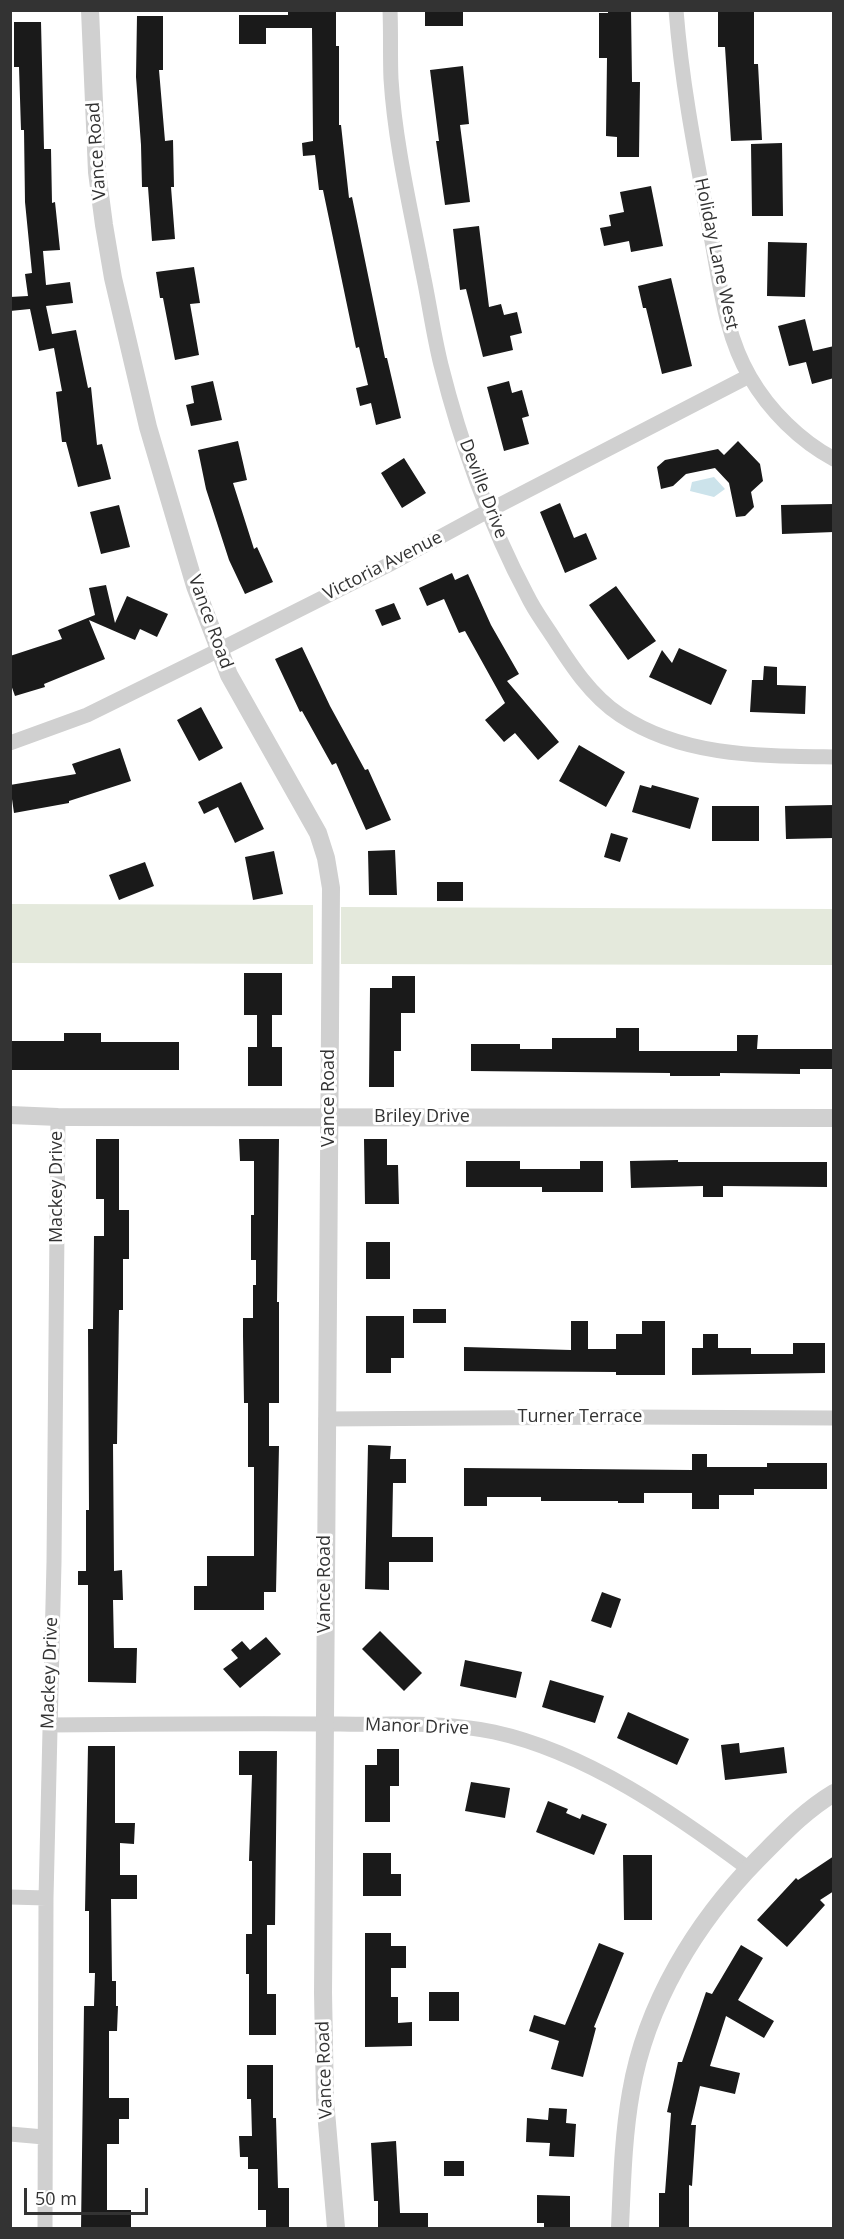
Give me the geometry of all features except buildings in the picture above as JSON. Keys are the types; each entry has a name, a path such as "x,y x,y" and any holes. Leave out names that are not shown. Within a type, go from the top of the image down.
{"street":[{"name":"Vance Road","path":"90,10 97,172 113,278 148,427 195,586 219,650 229,675 318,833 326,858 331,888 322,1992 325,2100 336,2229"},
{"name":"Deville Drive","path":"390,10 391,80 399,144 441,363 453,408 488,511 527,596 568,660 594,693 618,714 646,730 673,741 706,749 762,756 834,756"},
{"name":"Holiday Lane West","path":"676,10 687,110 726,313 738,352 749,376 767,404 808,443 834,459"},
{"name":"Victoria Avenue","path":"10,743 87,715 219,650 392,563 749,376"},
{"name":"Briley Drive","path":"10,1115 58,1117 834,1118"},
{"name":"Mackey Drive","path":"45,2229 46,1898 54,1562 58,1117"},
{"name":"Turner Terrace","path":"326,1419 834,1418"},
{"name":"Manor Drive","path":"49,1725 426,1725 466,1727 495,1732 535,1744 599,1771 678,1816 749,1869"},
{"path":"620,2229 624,2144 631,2091 643,2044 657,2007 687,1949 717,1905 807,1811 834,1793"},
{"path":"10,1897 46,1898"},
{"path":"10,2134 44,2137"}],"shaded area":[{"path":"11,904 313,905 313,964 11,963"},
{"path":"341,907 833,909 833,965 341,964"}],"water":[{"path":"714,477 725,489 714,497 690,491 692,482"}]}
